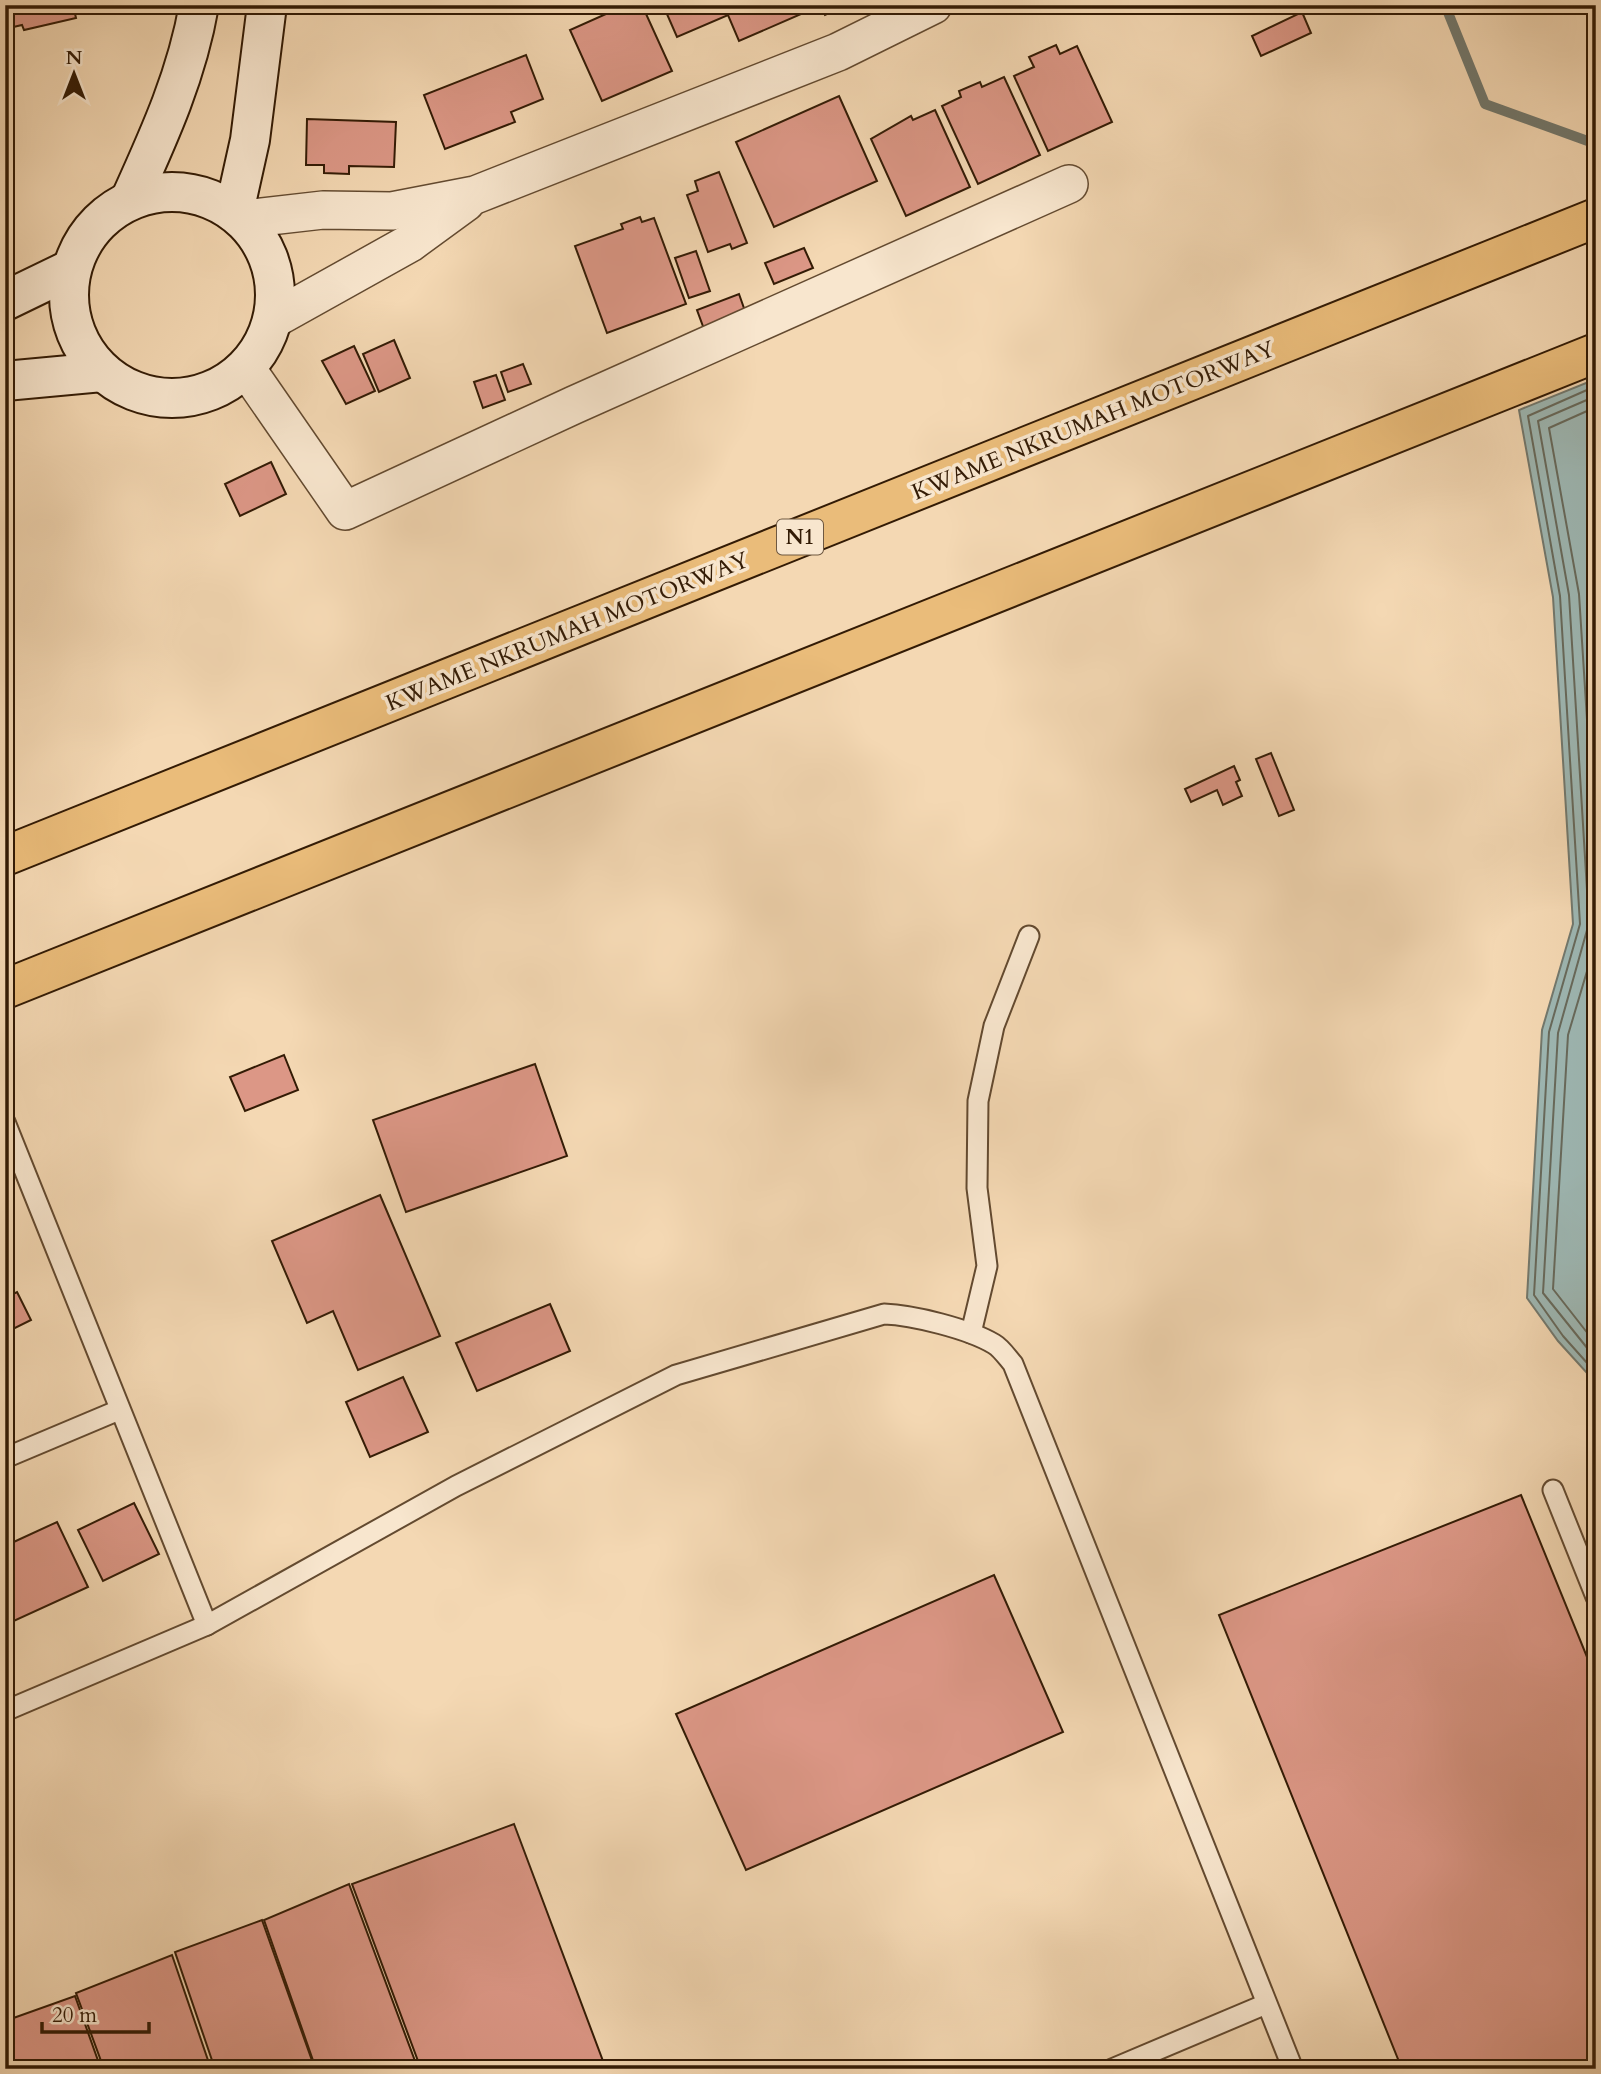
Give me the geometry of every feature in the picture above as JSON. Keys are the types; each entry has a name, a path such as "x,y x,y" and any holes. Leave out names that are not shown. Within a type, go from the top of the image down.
{"highway":[{"name":"KWAME NKRUMAH MOTORWAY","path":"5,856 1596,218"},
{"path":"5,989 1596,353"}],"main road":[{"path":"130,200 173,105 192,42 199,5"},
{"path":"238,216 267,5"},
{"path":"156,192 184,192 210,199 238,216 260,240 271,266 276,293 272,320 262,345 246,368 229,382 208,392 163,398 121,385 102,372 76,336 68,291 71,269 79,247 92,228 110,212 130,200 156,192"},
{"path":"5,301 71,269"},
{"path":"5,381 102,372"}],"street":[{"path":"238,216 323,210 392,211 475,195 838,52 933,5"},
{"path":"246,368 345,511 1069,184"},
{"path":"272,320 411,243 475,195"}],"lane":[{"path":"971,1333 988,1266 977,1188 978,1101 994,1026 1029,936"},
{"path":"5,1122 207,1625"},
{"path":"5,1711 207,1625 456,1486 676,1375 884,1314 915,1315 971,1333 996,1345 1013,1364 1293,2069"},
{"path":"5,1458 119,1410"},
{"path":"1553,1490 1596,1597"},
{"path":"1112,2069 1266,2004"}],"water":[{"path":"1596,379 1596,1383 1558,1341 1527,1298 1542,1030 1573,924 1553,597 1519,410"}],"building":[{"path":"5,5 73,5 76,18 24,30 22,25 5,29"},
{"path":"626,5 642,5 672,71 602,101 570,30"},
{"path":"663,5 805,5 808,11 739,41 728,15 677,37"},
{"path":"821,5 847,5 825,15"},
{"path":"1302,12 1311,33 1261,56 1252,36"},
{"path":"1056,45 1060,54 1077,46 1112,122 1048,151 1014,76 1034,67 1029,57"},
{"path":"526,55 543,99 511,112 515,122 445,149 424,95"},
{"path":"1004,77 1040,155 978,184 942,106 961,97 959,91 980,82 982,87"},
{"path":"839,96 877,181 774,227 736,142"},
{"path":"935,110 970,187 906,216 871,139 911,116 913,120"},
{"path":"307,119 396,122 394,167 349,166 349,174 324,173 324,165 306,165"},
{"path":"719,172 747,243 732,249 730,244 708,252 687,195 698,191 695,181"},
{"path":"640,217 642,222 654,218 686,304 607,333 575,246 623,229 621,224"},
{"path":"804,248 813,268 774,284 765,263"},
{"path":"696,251 710,291 689,298 675,258"},
{"path":"739,294 746,314 704,329 697,310"},
{"path":"394,340 410,378 379,392 363,354"},
{"path":"354,346 375,391 346,404 322,361"},
{"path":"523,364 531,384 508,392 501,372"},
{"path":"496,375 505,400 483,408 474,382"},
{"path":"5,425 13,444 5,447"},
{"path":"271,462 286,494 240,516 225,484"},
{"path":"1271,753 1294,810 1279,816 1256,759"},
{"path":"1234,766 1240,780 1236,782 1242,796 1223,805 1217,790 1191,802 1185,789"},
{"path":"284,1055 298,1090 245,1111 230,1077"},
{"path":"535,1064 567,1156 406,1212 373,1120"},
{"path":"380,1195 440,1336 358,1370 333,1311 307,1323 272,1241"},
{"path":"17,1292 31,1320 5,1333 5,1298"},
{"path":"550,1304 570,1351 477,1391 456,1343"},
{"path":"403,1377 428,1432 370,1457 346,1402"},
{"path":"1521,1495 1596,1679 1596,2069 1402,2069 1219,1615"},
{"path":"134,1503 159,1554 103,1581 78,1530"},
{"path":"57,1522 88,1587 5,1625 5,1546"},
{"path":"994,1575 1063,1732 746,1870 676,1714"},
{"path":"514,1824 606,2069 421,2069 352,1884"},
{"path":"349,1884 418,2069 316,2069 264,1920"},
{"path":"262,1920 315,2069 215,2069 175,1952"},
{"path":"172,1955 211,2069 104,2069 76,1993"},
{"path":"75,1996 101,2069 5,2069 5,2021"}],"waterway":[{"path":"1445,5 1485,104 1596,144"}]}
